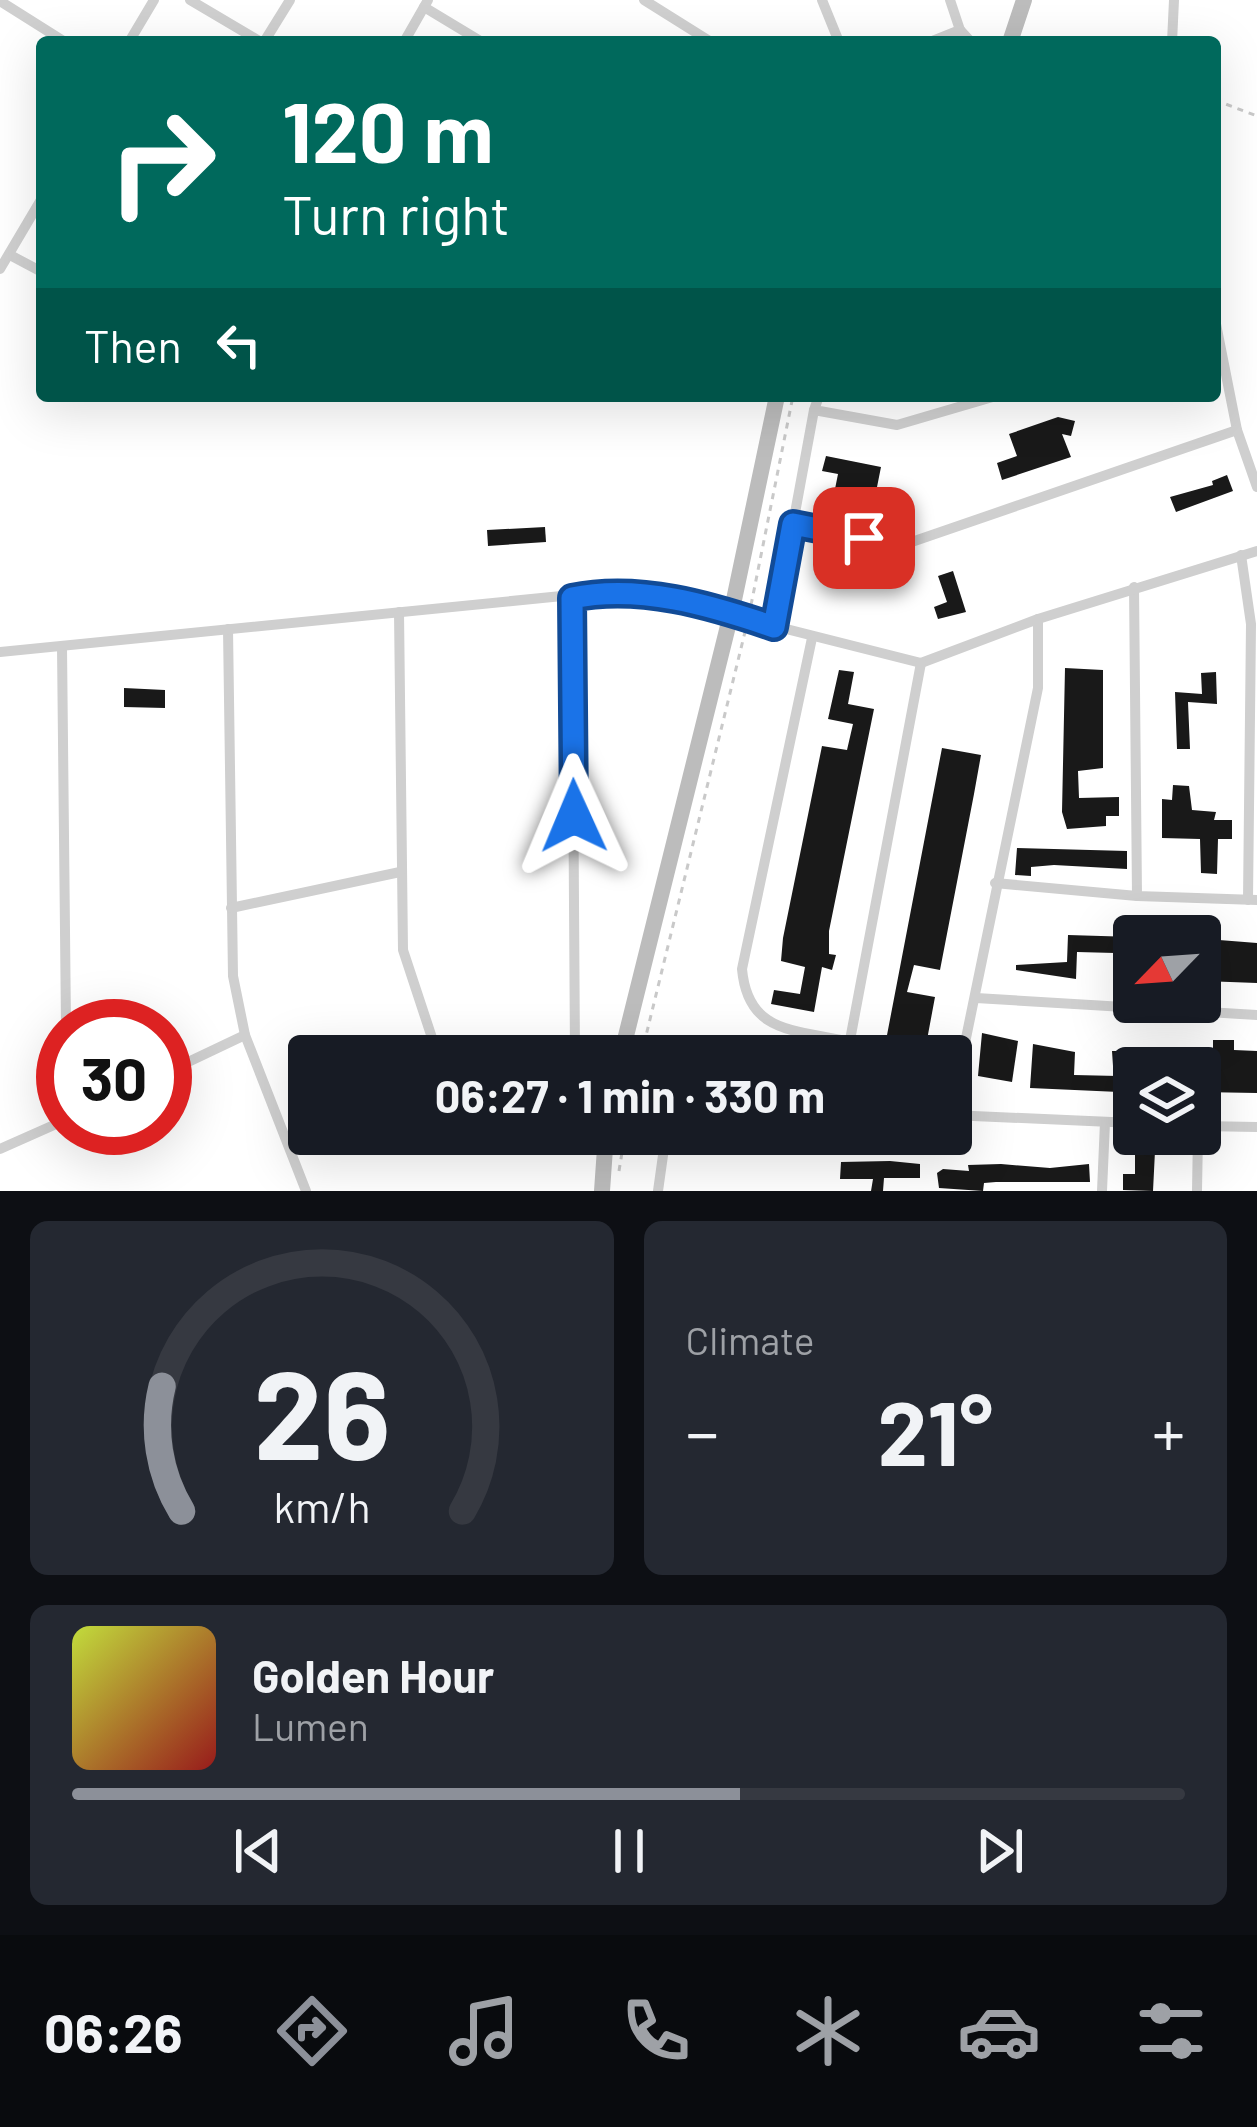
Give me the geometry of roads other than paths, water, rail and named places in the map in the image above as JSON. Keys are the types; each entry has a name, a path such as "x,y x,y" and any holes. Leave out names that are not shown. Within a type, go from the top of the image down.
{"street":[{"path":"133,36 154,0"},
{"path":"190,0 252,36"},
{"path":"266,36 290,0"},
{"path":"644,0 701,36"},
{"path":"822,0 837,36"},
{"path":"950,0 966,36"},
{"path":"1012,36 1024,0"},
{"path":"1172,36 1174,0"},
{"path":"0,2 19,5 58,36"},
{"path":"407,36 426,3 473,36"},
{"path":"945,36 960,30"},
{"path":"0,269 36,209"},
{"path":"10,255 36,269"},
{"path":"1221,349 1237,430 1257,487"},
{"path":"627,1035 740,616 776,402"},
{"path":"774,627 817,402"},
{"path":"814,410 897,425 976,402"},
{"path":"793,524 900,546 1237,430"},
{"path":"0,652 602,592 651,595 921,663 1134,587 1257,551"},
{"path":"995,883 1137,896 1253,900 1251,624 1241,556"},
{"path":"1134,587 1137,896"},
{"path":"572,598 575,1035"},
{"path":"400,612 400,872 406,971 430,1035"},
{"path":"968,1035 1038,688 1038,619"},
{"path":"228,629 233,976 245,1035 306,1191"},
{"path":"812,638 742,969 751,1010 767,1022 821,1035"},
{"path":"62,647 66,999"},
{"path":"851,1035 921,663"},
{"path":"231,908 400,872"},
{"path":"976,998 1257,1015"},
{"path":"192,1060 245,1035"},
{"path":"972,1114 1113,1123"},
{"path":"1102,1191 1105,1122"},
{"path":"1221,1129 1257,1127"},
{"path":"0,1149 36,1132"},
{"path":"602,1191 605,1155"},
{"path":"658,1191 663,1155"},
{"path":"1197,1191 1198,1155"}]}
